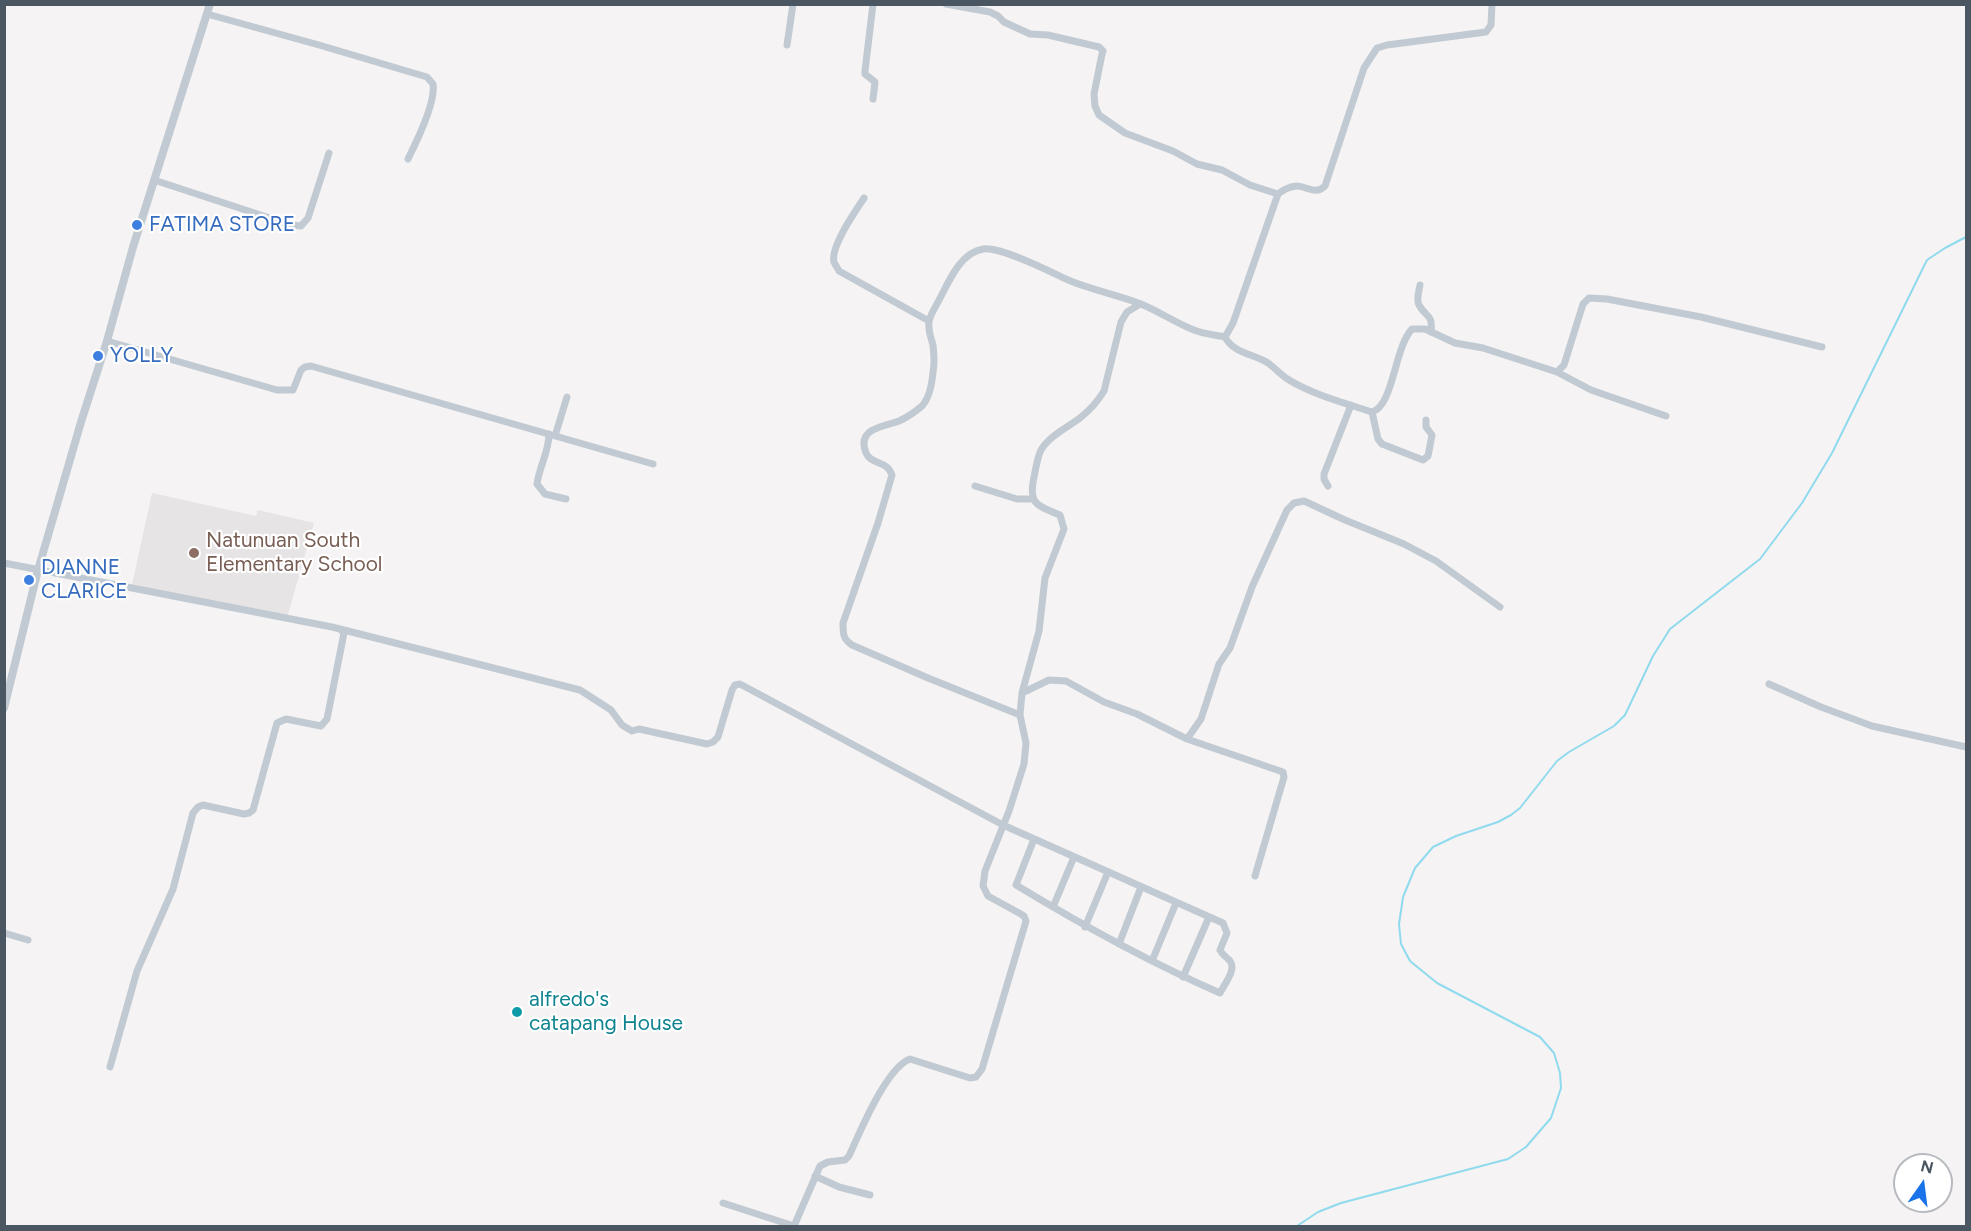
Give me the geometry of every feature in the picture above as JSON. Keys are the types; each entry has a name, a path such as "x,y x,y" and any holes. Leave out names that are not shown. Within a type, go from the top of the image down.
{"street":[{"path":"4,708 38,570 81,422 210,4"},
{"path":"787,45 793,4"},
{"path":"873,4 865,71 865,74 875,82 873,99"},
{"path":"946,4 990,12 1004,22 1030,34 1048,35 1099,47 1102,54 1094,94 1095,106 1099,115 1125,133 1173,151 1197,164 1221,170 1250,185 1278,194"},
{"path":"1226,337 1278,194 1294,185 1312,191 1321,190 1324,186 1364,68 1377,48 1486,32 1491,25 1492,4"},
{"path":"207,14 427,78 434,88 420,135 408,159"},
{"path":"154,180 291,225 301,226 308,218 328,153"},
{"path":"864,198 849,222 835,252 834,263 839,270 928,321"},
{"path":"1020,715 852,645 845,641 843,633 843,623 892,475 886,465 867,455 865,438 870,431 900,420 921,406 928,398 934,370 934,353 928,321 955,271 974,252 985,248 998,250 1069,280 1140,304 1194,330 1226,337 1232,347 1268,363 1292,382 1371,411 1382,406 1387,397 1406,335 1412,329 1425,329 1455,343 1483,348 1557,372 1591,390 1666,416"},
{"path":"1420,285 1418,302 1430,317 1431,332"},
{"path":"1557,372 1564,365 1583,304 1589,298 1594,297 1701,317 1821,347"},
{"path":"1032,499 1032,484 1042,448 1055,435 1082,417 1099,400 1104,390 1121,322 1127,312 1140,304"},
{"path":"107,340 277,390 293,390 302,370 311,366 653,464"},
{"path":"566,499 545,494 537,484 549,443 567,397"},
{"path":"1328,486 1324,474 1351,405"},
{"path":"1371,411 1378,439 1382,444 1423,460 1428,456 1432,435 1426,428 1426,420"},
{"path":"723,1203 794,1226 815,1176 824,1163 841,1162 849,1156 886,1084 904,1061 910,1059 970,1078 980,1074 1026,921 1024,916 988,897 983,886 985,872 1021,776 1026,754 1024,729 1020,715 1022,693 1039,631 1045,578 1064,529 1060,515 1040,507 1032,499 1017,499 975,486"},
{"path":"1187,739 1201,719 1219,664 1230,648 1252,587 1287,510 1294,503 1304,501 1311,503 1344,520 1425,553 1500,607"},
{"path":"4,563 340,629 580,690 611,710 622,725 632,730 639,729 707,744 718,737 732,690 735,685 740,684 1003,825 1222,922 1227,933 1220,950 1232,965 1231,973 1220,993 1084,927 1016,885 1034,839"},
{"path":"110,1067 137,971 173,889 193,813 198,807 203,806 249,813 253,810 277,723 286,719 321,726 324,723 327,719 344,639 344,633 340,629"},
{"path":"1022,693 1049,680 1066,681 1104,702 1137,714 1187,739 1283,772 1284,777 1255,876"},
{"path":"1769,684 1872,726 1966,747"},
{"path":"1053,908 1074,857"},
{"path":"1084,927 1108,872"},
{"path":"1119,944 1141,887"},
{"path":"1152,962 1176,903"},
{"path":"1183,977 1209,917"},
{"path":"4,933 28,940"},
{"path":"815,1176 839,1187 870,1195"}],"shaded area":[{"name":"Natunuan South Elementary School","path":"152,493 256,516 258,510 314,523 287,618 131,589"}],"waterway":[{"path":"1297,1226 1318,1212 1341,1203 1508,1159 1526,1147 1551,1118 1561,1088 1560,1073 1554,1053 1540,1037 1437,983 1410,961 1401,944 1399,924 1403,897 1415,868 1433,847 1511,815 1520,808 1557,761 1614,726 1625,715 1653,656 1670,629 1760,559 1802,503 1832,453 1927,260 1966,237"}],"place":[{"name":"FATIMA STORE","path":"137,225"},
{"name":"YOLLY","path":"98,356"},
{"name":"Natunuan South Elementary School","path":"194,553"},
{"name":"DIANNE CLARICE","path":"29,580"},
{"name":"alfredo's catapang House","path":"517,1012"}]}
